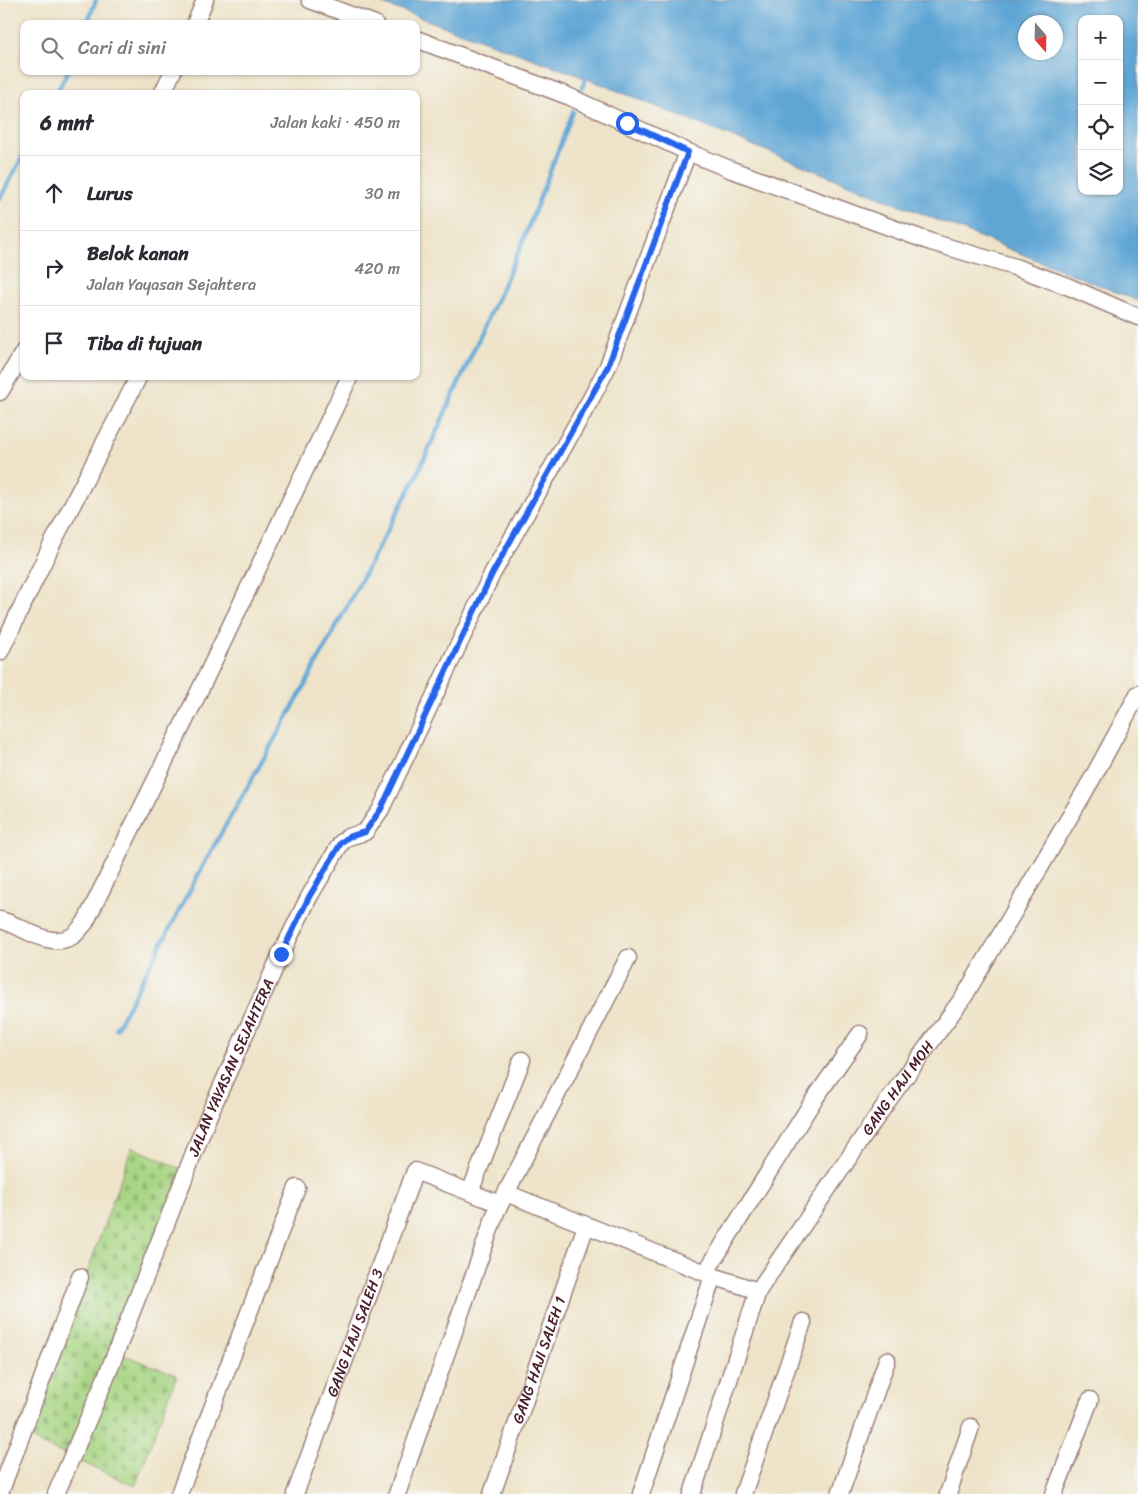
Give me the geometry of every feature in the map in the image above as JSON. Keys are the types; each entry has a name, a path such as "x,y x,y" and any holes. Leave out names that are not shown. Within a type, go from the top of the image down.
{"street":[{"path":"197,20 205,0"},
{"path":"310,0 364,20"},
{"path":"420,40 568,96 688,152 931,242 1023,270 1138,317"},
{"path":"164,90 171,75"},
{"name":"JALAN YAYASAN SEJAHTERA","path":"56,1494 107,1375 208,1117 281,954 309,897 341,843 348,837 365,832 376,817 492,574 597,388 608,366 688,152"},
{"path":"0,392 20,358"},
{"path":"0,652 53,542 136,380"},
{"path":"0,920 33,936 61,940 73,936 85,923 191,708 348,380"},
{"name":"GANG HAJI MOH","path":"692,1494 758,1291 887,1102 965,995 1088,787 1138,694"},
{"path":"397,1494 503,1198 628,958"},
{"path":"641,1494 709,1274 812,1102 860,1034"},
{"path":"522,1060 470,1192 503,1198 586,1226 758,1291"},
{"name":"GANG HAJI SALEH 3","path":"295,1494 415,1171 470,1192"},
{"path":"179,1494 297,1188"},
{"name":"GANG HAJI SALEH 1","path":"492,1494 586,1226"},
{"path":"0,1493 80,1277"},
{"path":"743,1494 803,1322"},
{"path":"840,1494 887,1360"},
{"path":"1054,1494 1090,1400"},
{"path":"948,1494 971,1428"}],"green space":[{"path":"132,1147 186,1171 121,1354 177,1375 135,1486 28,1438"}],"water":[{"path":"372,0 1138,0 1138,301 588,79"}],"waterway":[{"path":"88,20 96,0"},
{"path":"581,90 588,73"},
{"path":"58,90 66,75"},
{"path":"116,1029 211,851 298,698 415,479 521,246 573,112"},
{"path":"0,198 20,161"}],"route":[{"path":"281,954 309,897 343,840 365,832 372,825 381,809 492,574 608,366 688,152 627,123"}]}
